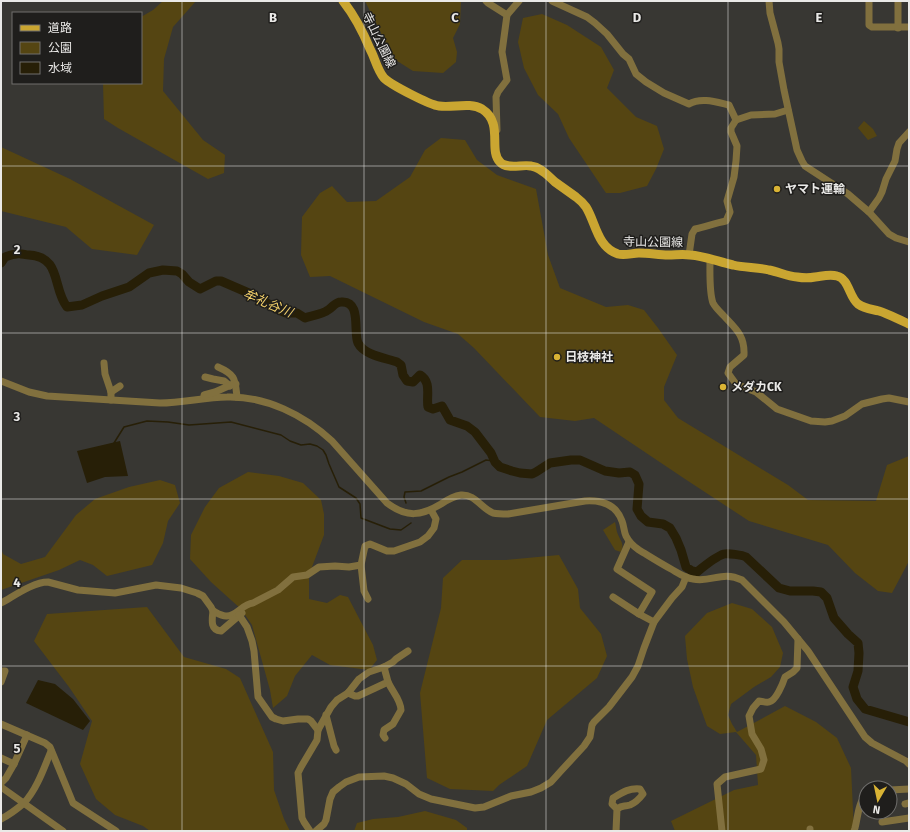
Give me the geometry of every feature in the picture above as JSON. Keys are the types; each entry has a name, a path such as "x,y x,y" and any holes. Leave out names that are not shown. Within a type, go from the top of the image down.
{"main road":[{"name":"寺山公園線","path":"343,1 354,16 369,46 378,70 385,79 434,106 469,106 478,107 484,111 492,120 495,132 495,155 500,162 503,165 531,165 541,169 583,203 590,214 600,239 612,251 624,255 640,253 690,255 735,265 771,270 799,277 830,275 838,276 846,283 852,298 858,304 870,310 879,311 909,324"}],"street":[{"path":"486,1 507,15"},
{"path":"495,132 497,130 496,97 507,80 502,52 507,15 519,1"},
{"path":"552,1 587,17 595,23 629,59 636,74 646,82 664,93 689,104 694,101 707,100 729,105 736,120"},
{"path":"769,1 770,14 778,43 779,62 788,110 797,150 802,161 805,166 848,194 869,212 890,234 896,238 909,242"},
{"path":"869,1 869,25 872,27 909,28"},
{"path":"898,1 898,28"},
{"path":"690,255 692,234 695,230 726,221 730,212 727,201 734,177 737,146 731,128 736,120 751,115 775,114 788,110"},
{"path":"869,212 879,198 884,187 886,179 895,161 899,143 909,132"},
{"path":"710,259 710,285 713,303 740,335 744,344 744,354 730,367 728,373 736,384 756,392 777,408 811,421 819,422 840,418 862,404 882,399 889,398 909,402"},
{"path":"104,363 105,374 111,392 111,400"},
{"path":"218,367 226,370 234,377 233,385 237,397"},
{"path":"205,377 213,380 224,381 233,385"},
{"path":"1,381 28,392 47,396 160,403 176,403 202,399 237,397 251,398 271,404 286,410 316,427 332,441 387,503 395,509 401,511 411,513 425,512 462,495 469,496 490,511 500,514 594,500 602,502 609,505 619,515 629,542 638,550 686,577 696,580 703,580 729,575 735,576 742,580 798,638 812,656 865,737 872,743 909,764"},
{"path":"202,399 204,395 233,385"},
{"path":"111,392 120,386"},
{"path":"368,599 364,591 361,565 365,546 370,544 388,551 394,551 420,542 428,536 434,528 436,519 431,510"},
{"path":"629,542 617,569 652,592 639,614"},
{"path":"213,611 224,616 231,616 245,606 278,590 293,577 307,575 319,567 349,567 361,565"},
{"path":"316,831 324,824 326,820 330,799 333,792 346,782 359,777 374,775 394,778 406,784 419,794 431,799 475,808 484,807 511,796 531,792 551,782 584,746 590,737 594,722 632,677 638,666 654,622 682,587 686,577"},
{"path":"1,603 30,587 43,582 78,590 115,592 156,585 181,588 203,596 213,611 212,623 218,631 221,631 253,603"},
{"path":"613,598 654,622"},
{"path":"240,615 247,627 252,641 258,697 276,719 283,721 308,719 318,730"},
{"path":"722,831 716,784 726,777 761,769 764,760 761,749 752,734 748,716 752,708 759,701 769,702 773,700 783,684 785,676 797,668 798,638"},
{"path":"310,831 302,818 298,773 317,740 318,730 326,715 337,700 348,693 359,679 369,672 384,667 408,652"},
{"path":"384,667 388,682 400,703 401,710 393,724 384,730 385,738"},
{"path":"1,671 5,671 1,682"},
{"path":"348,693 358,696 388,682"},
{"path":"326,715 336,750"},
{"path":"1,724 45,743 50,747 73,803 116,831"},
{"path":"1,783 6,778 14,764 27,735"},
{"path":"1,819 24,803 42,773 51,751"},
{"path":"1,758 14,764"},
{"path":"1,787 63,831"},
{"path":"898,790 909,789"},
{"path":"616,831 617,809"},
{"path":"854,831 858,816"},
{"path":"882,822 909,818"},
{"path":"102,831 106,825"}],"green space":[{"path":"163,1 196,1 173,27 164,59 163,91 203,140 225,155 224,173 208,179 104,119 103,84 142,84 142,16 153,10"},
{"path":"365,1 461,1 460,24 453,38 457,52 456,62 443,73 413,71 394,59"},
{"path":"542,14 567,25 601,47 614,70 607,88 636,117 657,126 664,149 647,186 620,193 606,193 569,138 558,114 538,95 524,68 518,42 523,18"},
{"path":"864,121 873,129 877,136 868,140 858,128"},
{"path":"441,138 465,140 477,160 497,175 536,189 548,255 560,288 606,307 628,305 644,310 677,355 664,387 664,400 678,418 788,485 808,500 876,501 887,465 909,456 909,561 892,593 878,591 855,573 828,545 749,521 594,418 575,421 540,417 474,348 458,334 424,322 330,276 310,277 301,255 302,217 320,193 332,186 347,202 376,201 410,177 425,150"},
{"path":"1,147 70,179 154,225 137,255 92,249 66,227 1,211"},
{"path":"248,472 279,476 303,483 321,500 324,514 324,535 309,575 309,599 327,603 340,595 348,597 373,645 377,660 369,670 330,665 312,655 295,676 287,696 273,708 270,690 252,625 241,609 211,582 190,559 191,535 205,507 219,488"},
{"path":"160,480 175,485 180,503 168,521 163,543 152,565 107,576 93,565 80,560 59,570 1,590 1,548 3,554 21,564 45,557 76,515 95,499 129,487"},
{"path":"615,522 622,544 621,552 615,550 603,530"},
{"path":"559,555 578,589 580,608 601,634 607,656 597,678 547,720 527,766 499,785 493,791 450,789 427,778 420,693 441,608 443,578 462,560 506,560"},
{"path":"732,603 752,609 772,627 783,653 780,667 771,677 754,687 731,704 728,715 732,724 737,732 785,706 816,722 837,738 851,768 854,831 675,831 671,821 734,790 758,785 756,755 736,732 720,734 707,726 693,687 687,659 685,636 707,613"},
{"path":"147,607 184,657 226,669 240,678 273,752 274,790 284,819 290,831 150,831 143,826 115,815 96,799 80,764 92,721 69,687 34,641 47,614"},
{"path":"425,811 456,820 467,828 467,831 354,831 357,823 373,819 398,817"}],"water":[{"path":"120,441 128,476 105,477 87,483 77,451"},
{"path":"38,680 55,684 73,699 90,721 83,730 26,703"}],"waterway":[{"name":"牟礼谷川","path":"1,263 5,257 18,254 39,257 47,261 52,267 59,291 67,307 82,305 102,296 129,287 149,273 163,270 177,271 189,282 200,289 216,281 221,281 251,294 281,311 286,313 297,313 305,318 320,314 337,303 348,303 352,306 354,311 356,318 357,338 361,347 375,356 397,362 401,365 403,375 407,381 413,382 420,375 424,378 428,390 428,407 433,409 442,406 450,420 467,426 475,432 500,467 520,473 532,474 550,463 580,460 605,471 619,473 630,472 635,475 639,484 637,509 641,516 648,522 663,524 670,528 681,550 686,567 692,571 697,572 721,555 738,555 746,557 779,588 790,591 821,592 827,598 834,618 858,643 858,671 853,687 857,699 865,709 909,722"},
{"path":"114,443 124,427 147,421 189,425 231,422 281,435 290,441 301,445 310,444 323,450 339,487 356,498 360,504 361,518 390,529 401,530 411,523"},
{"path":"406,503 404,497 405,492 421,491 486,460 494,461"}],"place":[{"name":"ヤマト運輸","path":"777,189"},
{"name":"日枝神社","path":"557,357"},
{"name":"メダカCK","path":"723,387"}]}
